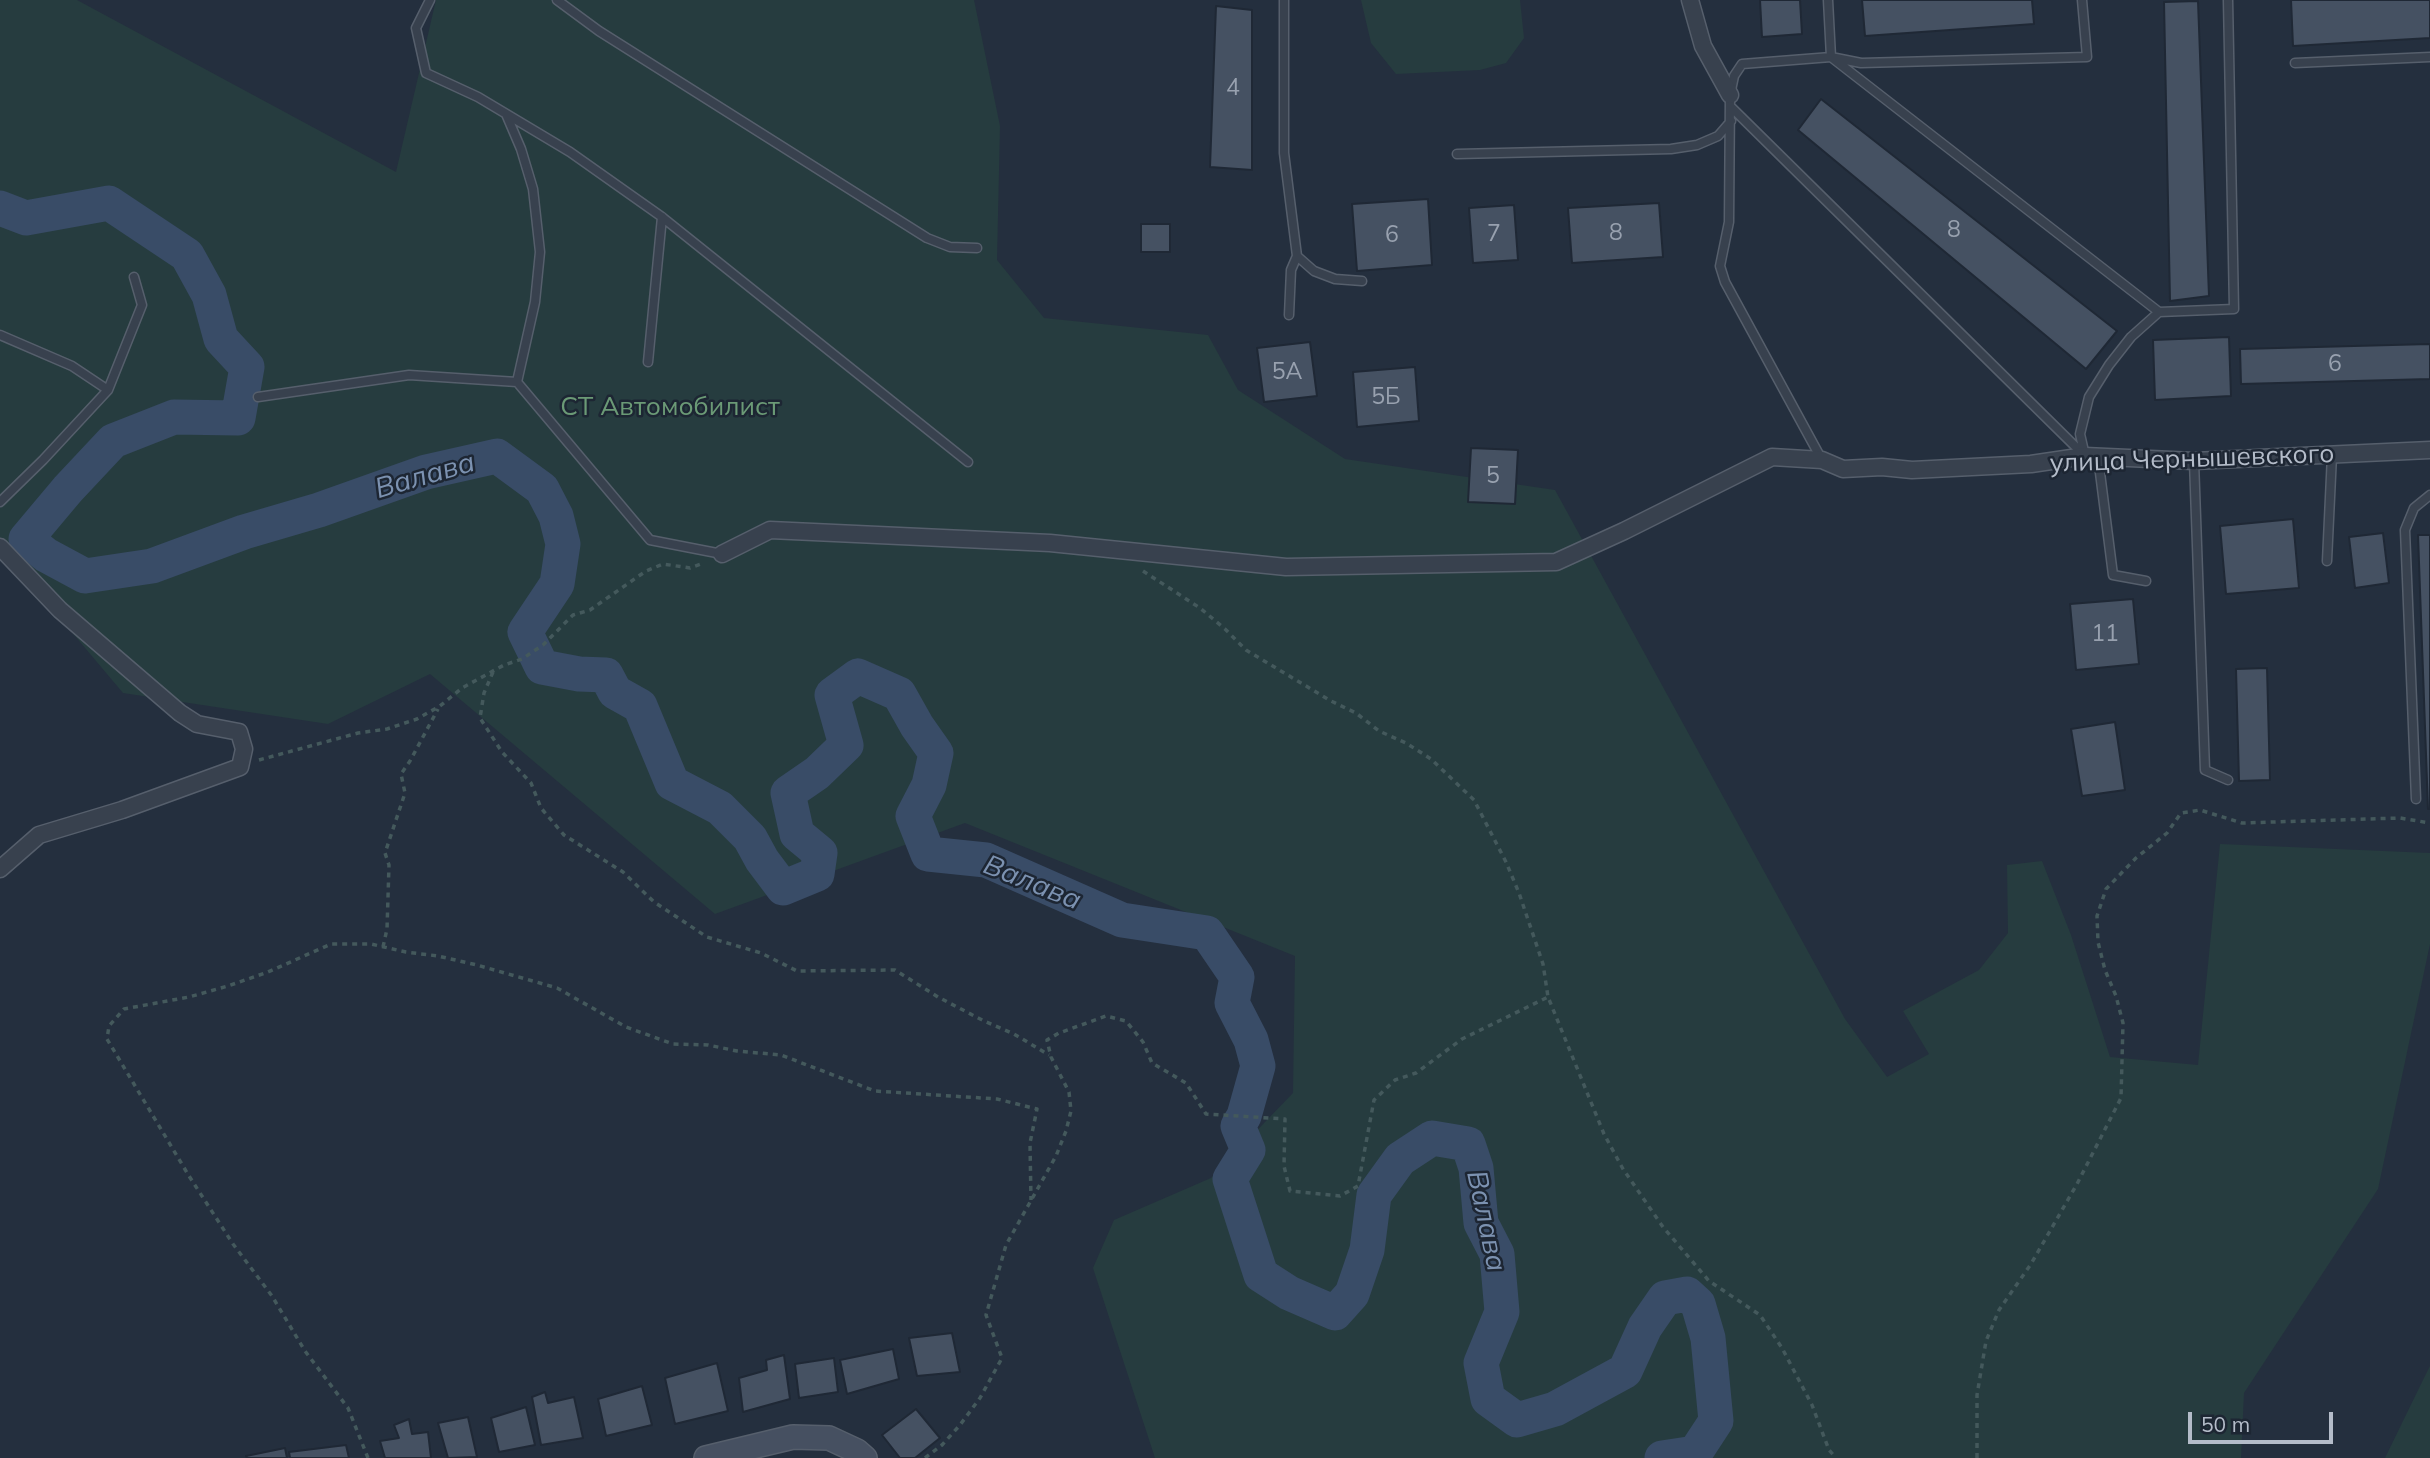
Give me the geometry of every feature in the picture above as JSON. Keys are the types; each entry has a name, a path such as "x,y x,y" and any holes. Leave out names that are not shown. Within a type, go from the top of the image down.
{"main road":[{"path":"706,1458 793,1437 829,1437 858,1451 865,1458"}],"street":[{"path":"1690,0 1703,46 1731,101"},
{"name":"улица Чернышевского","path":"722,554 770,530 1049,543 1286,567 1556,562 1772,457 1822,460 1843,469 1882,467 1912,470 2031,464 2092,457 2194,461 2430,450"},
{"path":"0,547 60,610 180,713 197,724 239,732 244,749 240,767 122,810 39,835 0,869"}],"lane":[{"path":"430,0 416,28 426,73 478,97 570,152 663,217 968,462"},
{"path":"557,0 598,31 927,238 950,247 977,248"},
{"path":"1284,0 1284,153 1297,256 1291,270 1289,316"},
{"path":"1828,0 1831,57 2159,312 2234,309 2228,0"},
{"path":"1822,460 1725,282 1720,266 1729,222 1731,101 1734,76 1742,64 1831,57 1861,63 2087,57 2082,0"},
{"path":"2295,63 2430,57"},
{"path":"1731,101 2092,457"},
{"path":"506,114 521,149 533,189 540,252 535,302 517,382"},
{"path":"1457,154 1671,149 1697,145 1718,136 1731,121"},
{"path":"648,362 663,217"},
{"path":"1297,256 1314,271 1335,279 1362,281"},
{"path":"0,502 108,390 142,306 135,277"},
{"path":"2146,581 2113,575 2092,457 2080,434 2089,397 2109,365 2132,337 2159,312"},
{"path":"0,335 72,366 108,390"},
{"path":"258,397 410,375 517,382 650,540 722,554"},
{"path":"2327,561 2332,455"},
{"path":"2194,461 2205,770 2228,780"},
{"path":"2416,799 2405,530 2414,508 2430,495"}],"path":[{"path":"240,767 417,719 440,706 462,688 522,659 543,645 573,615 590,610 646,570 663,564 690,568 712,561 722,554"},
{"path":"1140,569 1200,608 1246,650 1356,713 1379,731 1423,754 1475,800 1507,862 1543,964 1548,997 1604,1134 1623,1169 1663,1227 1709,1281 1760,1315 1782,1348 1812,1405 1829,1450 1836,1458"},
{"path":"493,672 484,693 480,718 502,752 531,783 541,808 564,835 622,872 654,902 707,937 761,953 797,971 895,970 938,997 1014,1034 1051,1057"},
{"path":"383,947 387,929 389,865 385,853 405,793 401,774 411,761 440,706"},
{"path":"1976,1458 1978,1395 1986,1341 1999,1310 2031,1264 2077,1184 2121,1098 2123,1023 2105,970 2098,942 2096,916 2106,889 2136,858 2167,833 2181,813 2200,810 2242,823 2400,818 2430,823"},
{"path":"368,1458 348,1408 305,1351 272,1296 233,1244 107,1040 109,1026 124,1009 189,997 228,986 268,972 331,944 371,944 477,965 557,988 626,1027 673,1044 708,1045 781,1055 875,1091 997,1099 1037,1110 1030,1143 1031,1200"},
{"path":"925,1458 942,1445 960,1425 980,1398 1002,1358 986,1315 1006,1245 1056,1156 1071,1111 1069,1092 1051,1057 1047,1040 1106,1016 1126,1021 1143,1042 1152,1063 1186,1083 1206,1114 1285,1119 1284,1166 1290,1191 1340,1196 1358,1186 1374,1100 1395,1080 1416,1073 1462,1039 1548,997"}],"green space":[{"name":"СТ Автомобилист","path":"0,0 77,0 396,172 436,0 974,0 1000,126 997,260 1044,318 1208,335 1238,390 1345,459 1555,490 1845,1019 1887,1077 1929,1054 1903,1011 1979,970 2008,933 2007,865 2042,861 2071,935 2110,1057 2198,1065 2220,844 2430,853 2430,944 2378,1189 2244,1393 2241,1458 1155,1458 1093,1268 1114,1220 1211,1178 1293,1093 1295,956 965,823 715,914 430,674 328,724 123,693 0,547"},
{"path":"1361,0 1520,0 1524,38 1506,63 1480,70 1396,74 1371,43"},
{"path":"2430,1366 2430,1458 2385,1458 2422,1382"}],"building":[{"path":"1760,0 1800,0 1802,34 1762,37"},
{"path":"1862,0 2032,0 2034,24 1865,36"},
{"path":"2291,0 2430,0 2430,38 2293,46"},
{"path":"2198,1 2209,296 2170,301 2164,2"},
{"path":"1216,6 1252,10 1252,170 1210,167"},
{"path":"1821,99 2117,331 2086,369 1798,130"},
{"path":"1428,199 1432,265 1357,271 1352,204"},
{"path":"1659,203 1663,257 1572,263 1568,208"},
{"path":"1514,205 1518,260 1473,263 1469,208"},
{"path":"1141,224 1170,224 1170,252 1141,252"},
{"path":"2229,337 2231,396 2155,400 2153,340"},
{"path":"1310,342 1317,396 1264,402 1257,348"},
{"path":"2430,344 2430,379 2241,384 2240,349"},
{"path":"1415,367 1419,421 1357,427 1353,372"},
{"path":"1471,448 1518,450 1515,504 1468,502"},
{"path":"2293,519 2299,588 2226,594 2220,526"},
{"path":"2383,533 2389,583 2355,588 2349,537"},
{"path":"2418,535 2430,535 2430,809 2428,809"},
{"path":"2133,599 2139,664 2076,670 2070,604"},
{"path":"2267,668 2270,780 2239,781 2236,669"},
{"path":"2115,722 2125,790 2082,796 2071,729"},
{"path":"952,1333 960,1372 917,1376 909,1338"},
{"path":"893,1349 899,1379 847,1394 840,1360"},
{"path":"784,1355 790,1399 743,1412 739,1378 767,1370 766,1360"},
{"path":"834,1358 838,1392 799,1398 795,1364"},
{"path":"717,1363 728,1411 675,1424 665,1378"},
{"path":"642,1386 652,1425 606,1436 598,1399"},
{"path":"545,1392 548,1403 574,1397 583,1438 541,1445 532,1397"},
{"path":"526,1407 535,1445 499,1452 491,1418"},
{"path":"916,1409 940,1438 915,1458 900,1458 882,1435"},
{"path":"468,1417 477,1457 448,1458 438,1423"},
{"path":"409,1419 412,1434 428,1432 431,1458 385,1458 380,1441 399,1438 394,1425"},
{"path":"346,1445 349,1458 290,1458 289,1452"},
{"path":"285,1448 287,1458 246,1456"}],"waterway":[{"name":"Валава","path":"0,208 26,218 109,203 187,255 209,295 221,339 247,367 238,418 174,417 113,441 26,539 46,555 85,576 152,566 244,532 319,510 426,472 497,456 542,489 556,516 563,544 557,584 525,632 542,667 579,674 606,675 615,692 640,706 672,783 720,808 750,838 762,860 783,888 817,874 820,853 797,834 788,793 817,773 846,745 832,695 858,676 899,694 936,753 929,785 913,816 928,854 986,860 1122,920 1207,933 1237,977 1232,1003 1251,1040 1258,1066 1244,1116 1238,1126 1248,1150 1230,1179 1261,1275 1289,1293 1335,1313 1352,1294 1367,1250 1374,1195 1400,1159 1432,1138 1468,1144 1476,1168 1481,1223 1497,1254 1502,1312 1481,1363 1488,1399 1517,1420 1555,1409 1625,1371 1645,1327 1665,1298 1687,1294 1698,1304 1708,1338 1716,1421 1695,1453 1662,1458"}]}
